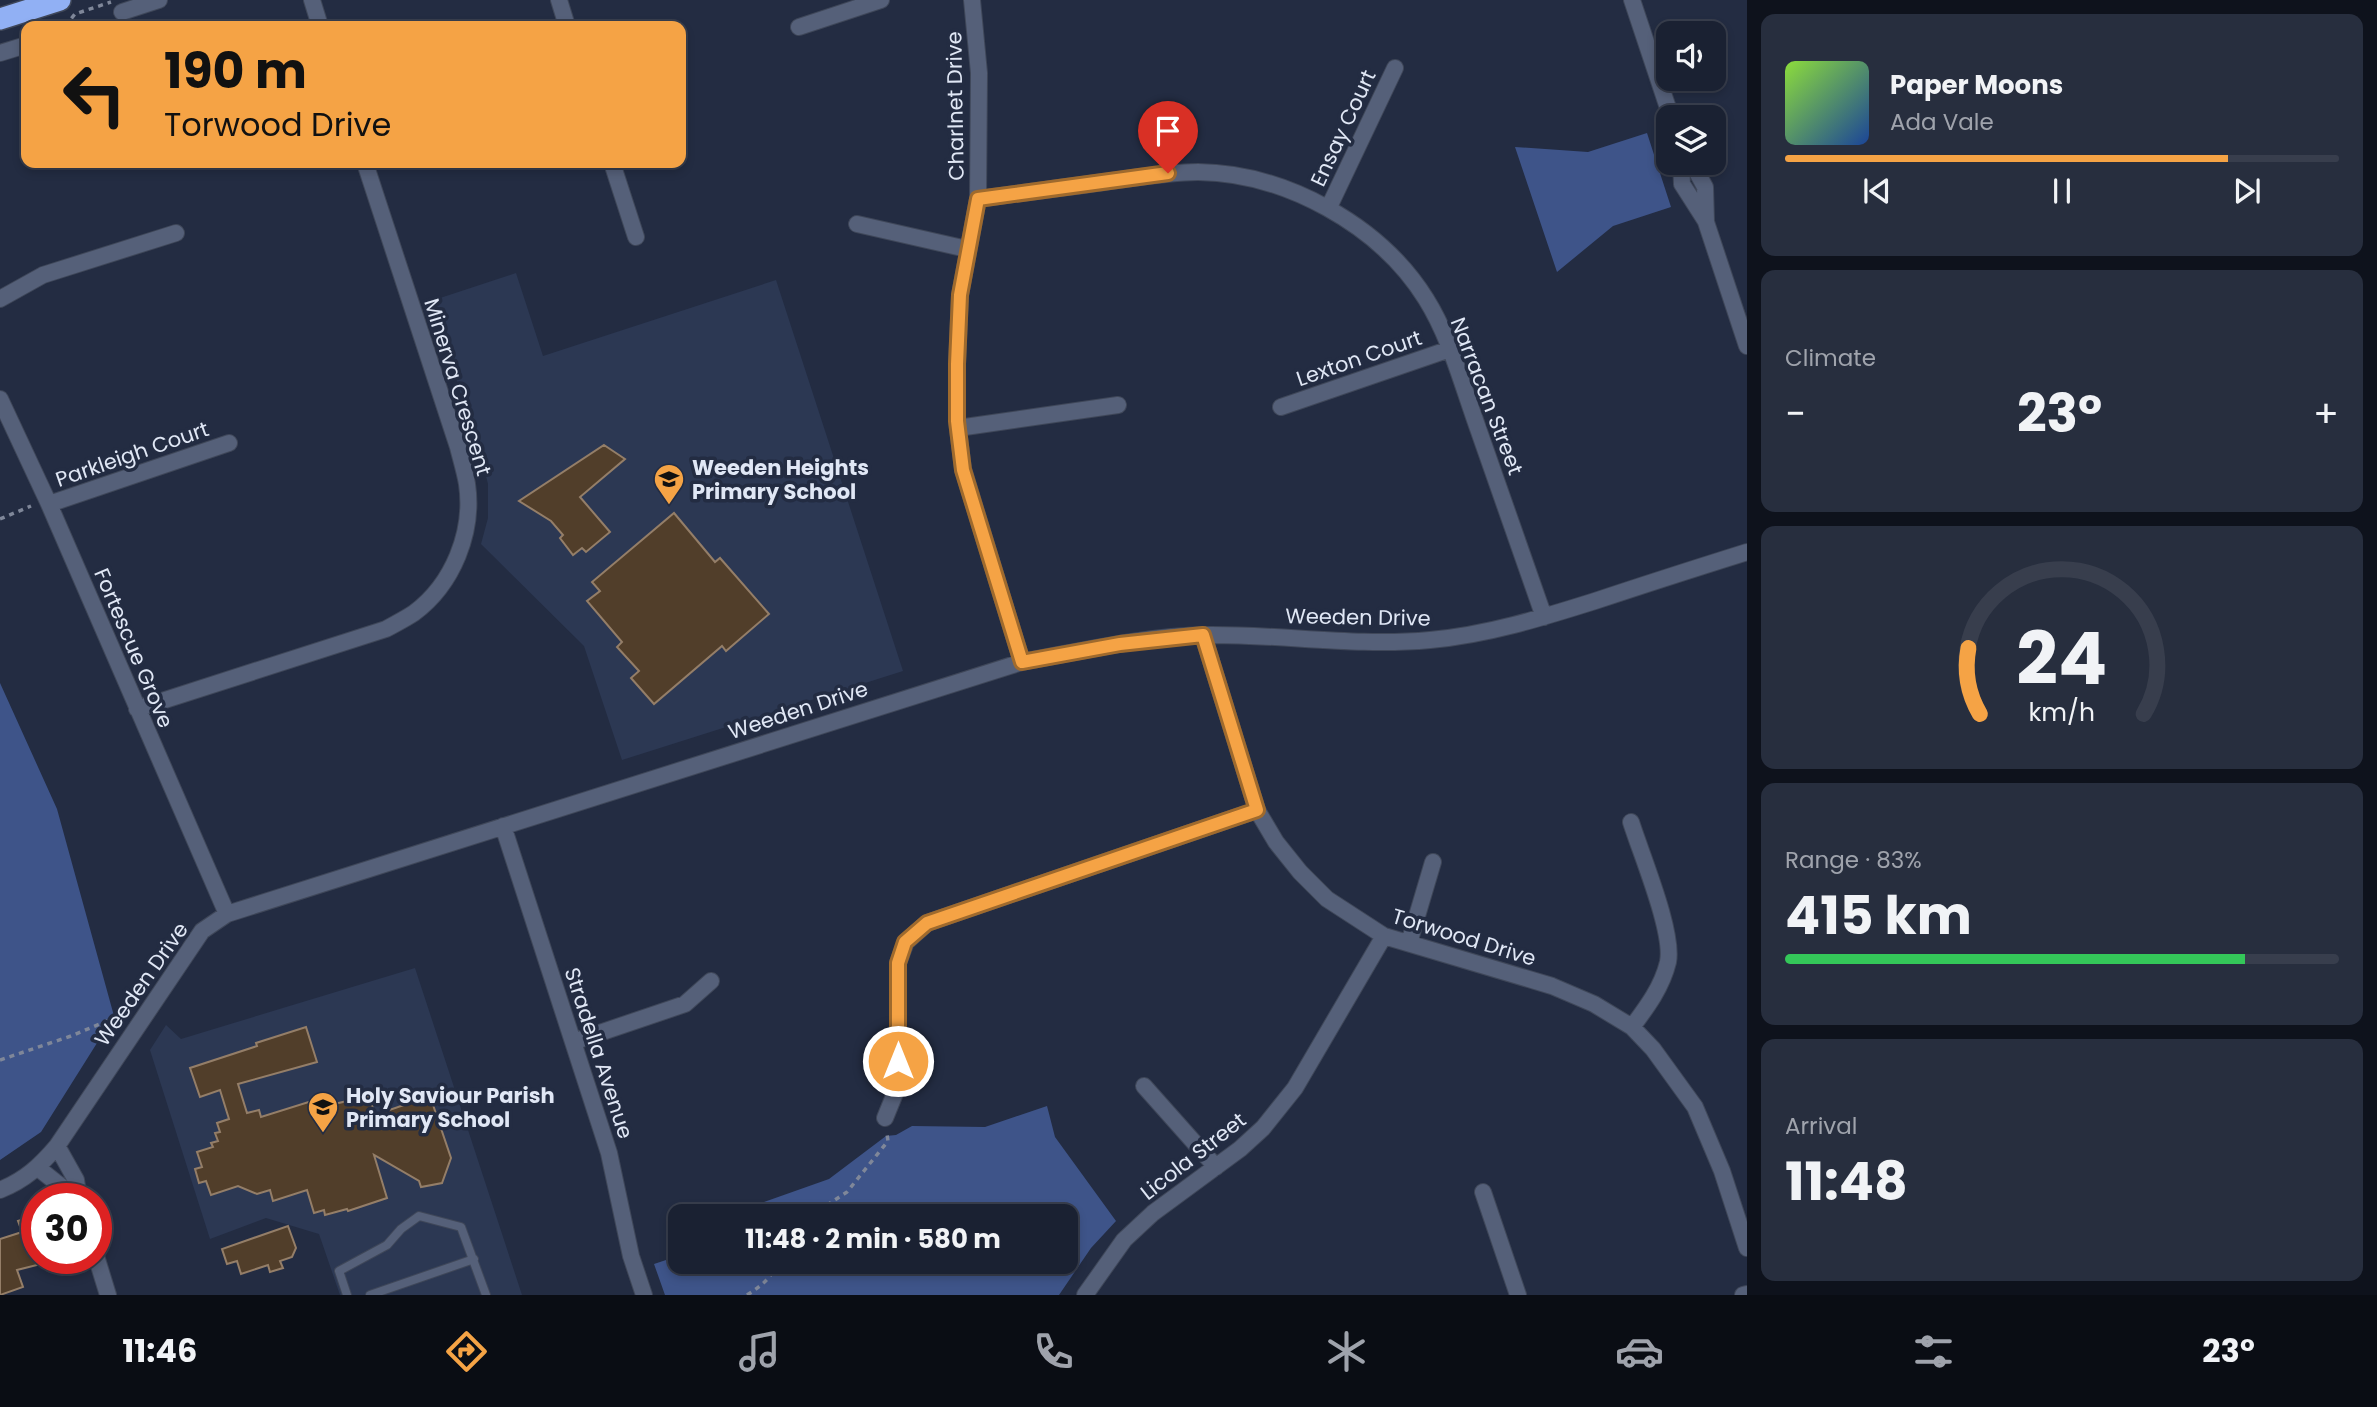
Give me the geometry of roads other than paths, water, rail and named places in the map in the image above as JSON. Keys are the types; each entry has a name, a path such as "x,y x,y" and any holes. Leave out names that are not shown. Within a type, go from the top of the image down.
{"highway":[{"path":"0,19 60,0"}],"street":[{"path":"128,10 159,0"},
{"path":"312,0 318,21"},
{"path":"559,0 565,21"},
{"path":"799,27 881,0"},
{"name":"Charlnet Drive","path":"972,0 979,73 978,199 967,249 958,322 958,428 963,470 1022,662"},
{"path":"1632,0 1667,105"},
{"path":"0,53 21,47"},
{"name":"Ensay Court","path":"1329,207 1395,68"},
{"name":"Minerva Crescent","path":"137,709 386,629 415,612 439,587 453,567 465,539 467,486 458,447 367,168"},
{"path":"614,168 636,237"},
{"name":"Narracan Street","path":"978,199 1168,173 1200,172 1231,175 1280,187 1329,207 1366,234 1398,263 1426,299 1450,349 1544,617"},
{"path":"1682,175 1682,184 1706,222 1747,346"},
{"path":"1698,175 1705,187 1706,222"},
{"path":"857,224 967,249"},
{"path":"0,299 43,275 176,233"},
{"name":"Lexton Court","path":"1281,407 1450,349"},
{"name":"Fortescue Grove","path":"0,399 49,504 227,914"},
{"path":"958,428 1118,405"},
{"name":"Parkleigh Court","path":"49,504 229,443"},
{"name":"Weeden Drive","path":"0,1190 23,1180 38,1168 57,1146 202,931 227,914 1022,662 1120,644 1203,635 1342,641 1430,640 1508,627 1747,552"},
{"name":"Torwood Drive","path":"1203,635 1257,810 1276,842 1327,900 1384,936 1552,986 1594,1004 1632,1027 1653,1049 1695,1107 1722,1171 1747,1248"},
{"path":"885,1118 898,1086 898,963 905,942 927,923 1257,810"},
{"path":"1631,822 1667,930 1668,960 1656,993 1632,1027"},
{"name":"Stradella Avenue","path":"503,826 609,1153 631,1256 644,1295"},
{"path":"1409,943 1433,862"},
{"name":"Licola Street","path":"1085,1295 1124,1240 1153,1213 1216,1167 1263,1128 1295,1088 1384,936"},
{"path":"573,1042 685,1004 711,981"},
{"path":"1144,1086 1216,1167"},
{"path":"57,1146 75,1183"},
{"path":"38,1168 57,1183"},
{"path":"1483,1192 1518,1295"},
{"path":"102,1274 108,1295"}],"lane":[{"path":"347,1295 339,1271 387,1245 401,1228 419,1216 461,1227 486,1295"},
{"path":"370,1295 474,1259"}],"place":[{"name":"Weeden Heights Primary School","path":"669,506"},
{"name":"Holy Saviour Parish Primary School","path":"323,1134"}]}
